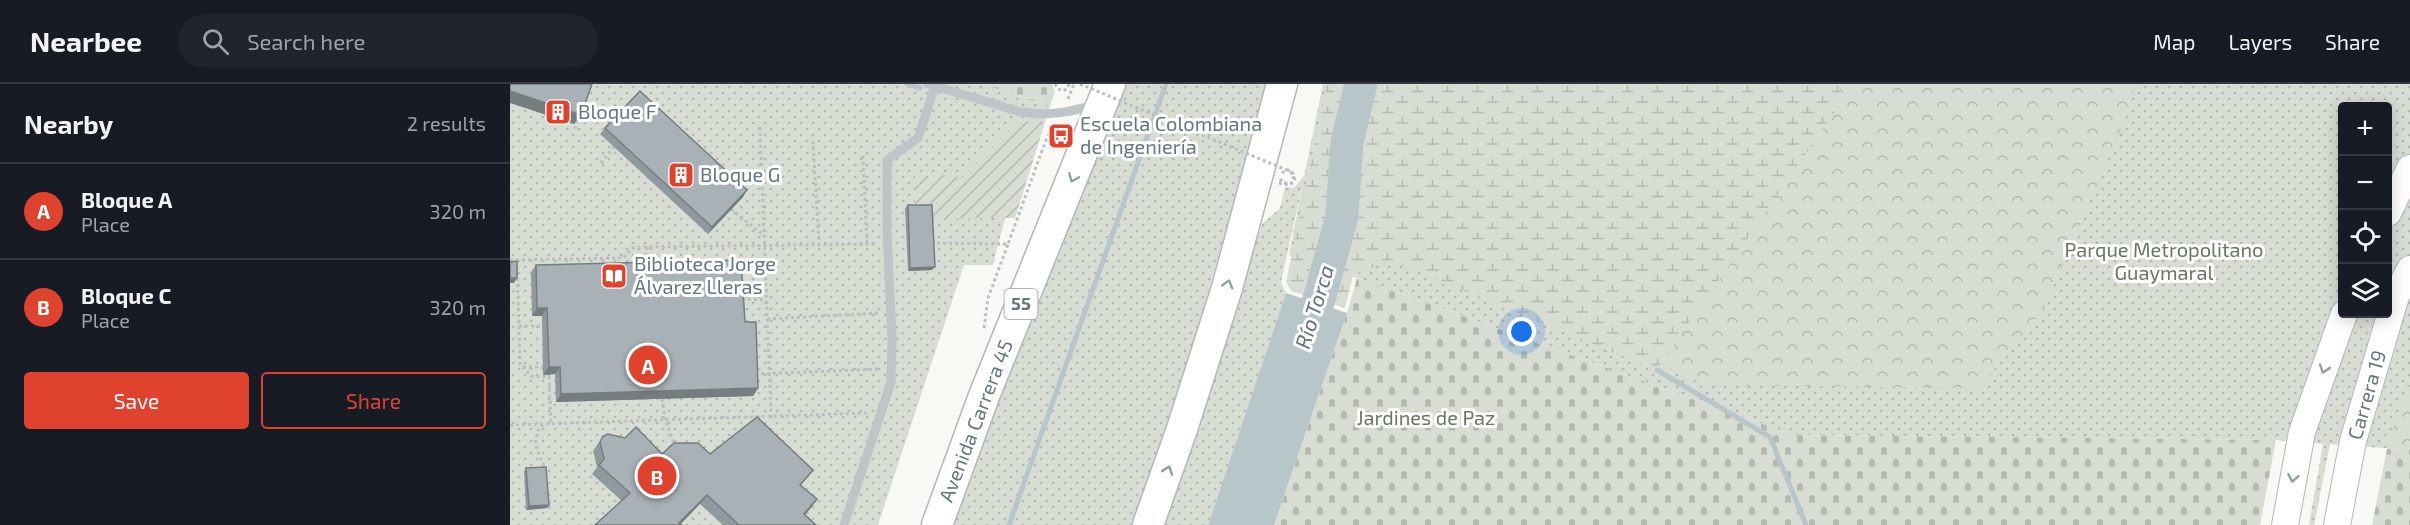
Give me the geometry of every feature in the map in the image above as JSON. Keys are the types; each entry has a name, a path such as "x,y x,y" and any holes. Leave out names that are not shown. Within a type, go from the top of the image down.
{"highway":[{"path":"1148,525 1227,288 1282,84"},
{"name":"Avenida Carrera 45","path":"937,525 1098,89"}],"main road":[{"path":"2389,210 2410,168"},
{"name":"Carrera 19","path":"2337,525 2353,441 2397,296 2410,269"},
{"path":"2285,525 2302,432 2343,318"}],"lane":[{"path":"844,525 891,381 887,160 918,138 931,85 1035,115 1090,106 1098,89"}],"path":[{"path":"1055,84 1062,91 1067,89 1069,84"},
{"path":"1055,84 1068,99"},
{"path":"931,243 1008,244 1046,140 1063,111 1074,84"},
{"path":"1098,89 1291,172 1294,180 1290,184 1285,184 1292,184 1295,180 1295,175 1290,170"},
{"path":"575,129 579,115"},
{"path":"760,127 771,416"},
{"path":"813,141 819,245"},
{"path":"601,163 614,147"},
{"path":"863,156 867,244"},
{"path":"730,209 763,234"},
{"path":"619,264 632,248 887,243"},
{"path":"646,247 649,270"},
{"path":"601,258 607,264"},
{"path":"510,260 623,258"},
{"path":"517,260 520,364 531,376 549,377 551,423"},
{"path":"742,297 742,300 766,300"},
{"path":"767,319 878,313"},
{"path":"519,326 553,326"},
{"path":"523,367 542,367 541,377"},
{"path":"752,374 882,369"},
{"path":"662,399 665,419 677,452"},
{"path":"510,424 873,413"},
{"path":"543,424 538,430 535,446 546,470 547,479"},
{"path":"535,470 546,470"},
{"path":"548,499 549,509"}],"green space":[{"path":"510,84 983,84 1050,106 1015,218 1005,218 993,265 964,265 878,525 510,525"},
{"path":"983,84 1052,84 1055,92 1050,106"},
{"path":"1126,84 1267,84 1189,361 1132,525 952,525 994,414"},
{"name":"Parque Metropolitano Guaymaral","path":"1323,84 2410,84 2410,450 2330,444 2314,525 2309,525 2323,444 2276,440 1793,435 1289,255 1304,178 1281,282 1286,293 1208,525 1164,525 1262,224 1280,208 1285,187 1294,188 1303,177"},
{"path":"1327,84 1840,84 1840,104 1657,370 1390,260 1353,275 1345,308 1291,291 1286,282"},
{"path":"1840,84 2136,84 2118,137 2042,311 1979,388 1707,385 1661,365 1839,104"},
{"path":"1016,119 1044,125 1015,218 930,219 915,208 915,174 936,181 938,174 962,178"},
{"name":"Jardines de Paz","path":"1357,278 1793,435 2276,440 2260,525 1274,525"},
{"path":"2410,377 2410,450 2387,449"},
{"path":"2387,449 2410,450 2410,525 2372,525"}],"water":[{"path":"1286,293 1347,313 1274,525 1208,525"}],"building":[{"name":"Bloque F","path":"510,84 592,84 581,115 510,91"},
{"name":"Bloque G","path":"640,91 747,190 712,227 605,128"},
{"path":"908,205 932,205 935,267 910,268"},
{"path":"741,260 745,322 756,322 758,388 561,394 560,367 549,367 547,308 537,308 536,265"},
{"path":"517,261 517,278 510,278 510,262"},
{"path":"757,417 813,470 800,485 817,499 804,514 816,525 739,525 707,495 679,523 682,525 595,525 630,493 599,465 604,459 600,442 603,436 608,434 625,438 636,427 662,454 674,443 698,443 710,454"},
{"path":"546,467 549,505 529,506 526,468"}],"waterway":[{"path":"907,84 920,88"},
{"path":"1009,525 1166,84"},
{"name":"Río Torca","path":"1303,347 1321,293 1342,216 1347,142 1361,84"},
{"path":"1657,370 1770,437 1806,525"}],"place":[{"name":"Bloque F","path":"558,112"},
{"name":"Escuela Colombiana de Ingeniería","path":"1061,136"},
{"name":"Bloque G","path":"681,175"},
{"name":"Biblioteca Jorge Álvarez Lleras","path":"614,276"},
{"name":"Bloque A","path":"648,365"},
{"name":"Bloque C","path":"657,476"}]}
